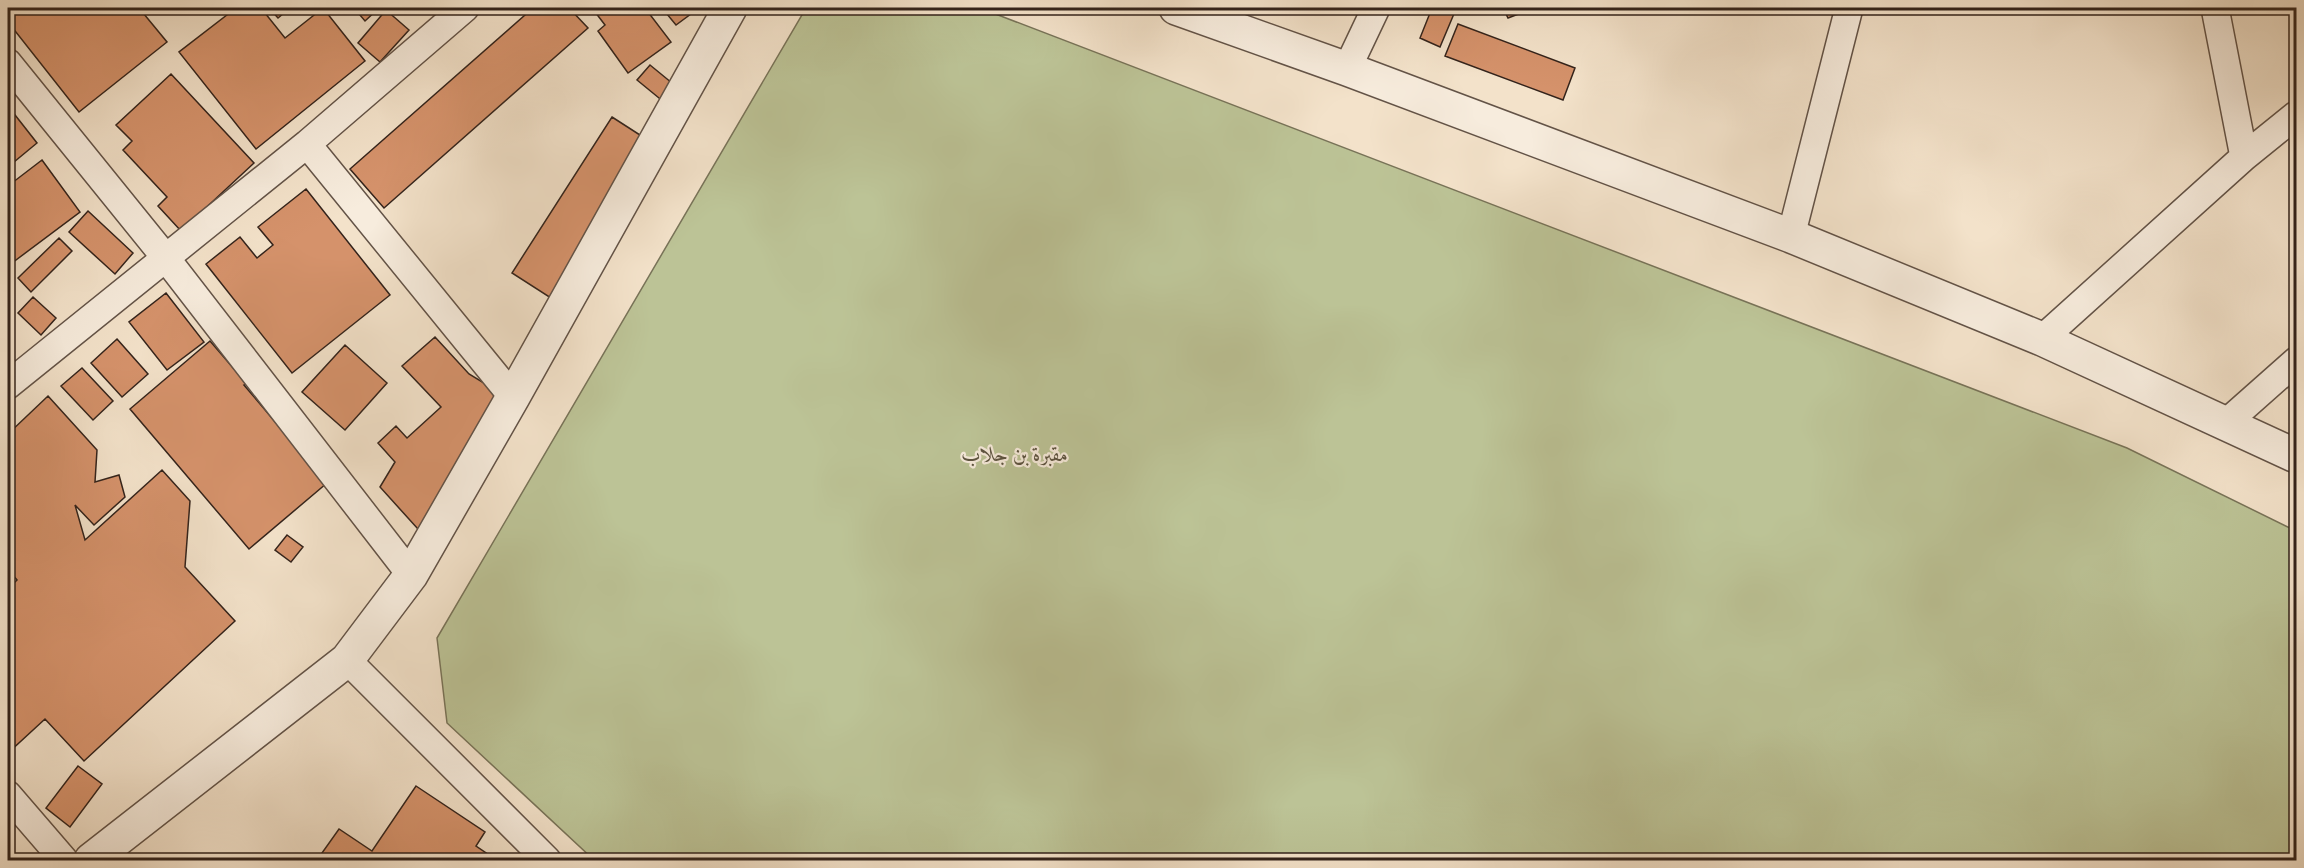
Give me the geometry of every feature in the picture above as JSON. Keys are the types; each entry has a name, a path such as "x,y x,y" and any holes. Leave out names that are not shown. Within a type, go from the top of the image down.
{"street":[{"path":"8,385 307,144 465,8"},
{"path":"91,861 347,660 411,574 513,398 730,8"},
{"path":"1176,8 1347,69 1791,236 2042,339 2296,456"},
{"path":"1347,69 1376,8"},
{"path":"1791,236 1849,8"},
{"path":"2215,8 2244,157"},
{"path":"8,63 165,257 411,574"},
{"path":"2042,339 2244,157 2296,116"},
{"path":"307,144 513,398"},
{"path":"2226,423 2296,361"},
{"path":"347,660 547,861"},
{"path":"8,795 64,861"}],"green space":[{"name":"مقبرة بن جلاب","path":"806,8 980,8 2127,448 2296,531 2296,860 594,860 447,723 437,638"}],"building":[{"path":"14,8 139,8 167,42 79,112 8,22 8,12"},
{"path":"236,8 261,8 285,38 323,8 365,61 256,149 179,52"},
{"path":"269,8 290,8 278,18"},
{"path":"354,8 377,8 378,9 365,21"},
{"path":"533,8 569,8 588,28 384,208 350,169"},
{"path":"592,8 645,8 671,42 628,73 598,31 605,25"},
{"path":"662,8 699,8 676,25"},
{"path":"1328,8 1344,8 1340,14"},
{"path":"1432,8 1456,9 1440,47 1420,38"},
{"path":"1503,8 1534,8 1508,18"},
{"path":"386,10 409,30 380,62 358,43"},
{"path":"1458,24 1575,68 1563,100 1445,56"},
{"path":"650,65 683,92 670,107 637,80"},
{"path":"171,74 254,163 181,231 158,206 167,197 123,150 132,141 116,125"},
{"path":"8,106 37,143 14,162 8,155"},
{"path":"612,117 654,144 554,300 512,273"},
{"path":"42,160 80,212 12,263 8,257 8,186"},
{"path":"306,189 390,295 292,373 206,264 240,237 257,258 273,245 258,227"},
{"path":"88,211 133,253 115,274 69,232"},
{"path":"59,238 72,251 31,292 18,278"},
{"path":"166,293 204,342 167,370 129,322"},
{"path":"33,297 56,318 41,335 18,313"},
{"path":"435,337 469,374 502,394 427,539 380,487 395,462 378,443 396,426 407,438 441,407 402,366"},
{"path":"117,339 148,374 122,397 91,363"},
{"path":"210,341 327,483 249,549 130,409"},
{"path":"345,345 387,383 345,430 302,392"},
{"path":"82,368 113,401 93,420 61,386"},
{"path":"48,396 97,450 95,482 119,475 125,497 94,525 75,505 85,540 162,470 190,501 185,567 235,621 84,761 45,719 8,753 8,709 12,705 8,704 8,589 17,580 8,569 8,434"},
{"path":"287,535 303,547 291,562 275,550"},
{"path":"78,766 102,784 70,827 46,808"},
{"path":"416,786 485,832 476,846 495,859 317,860 339,829 372,851"}]}
